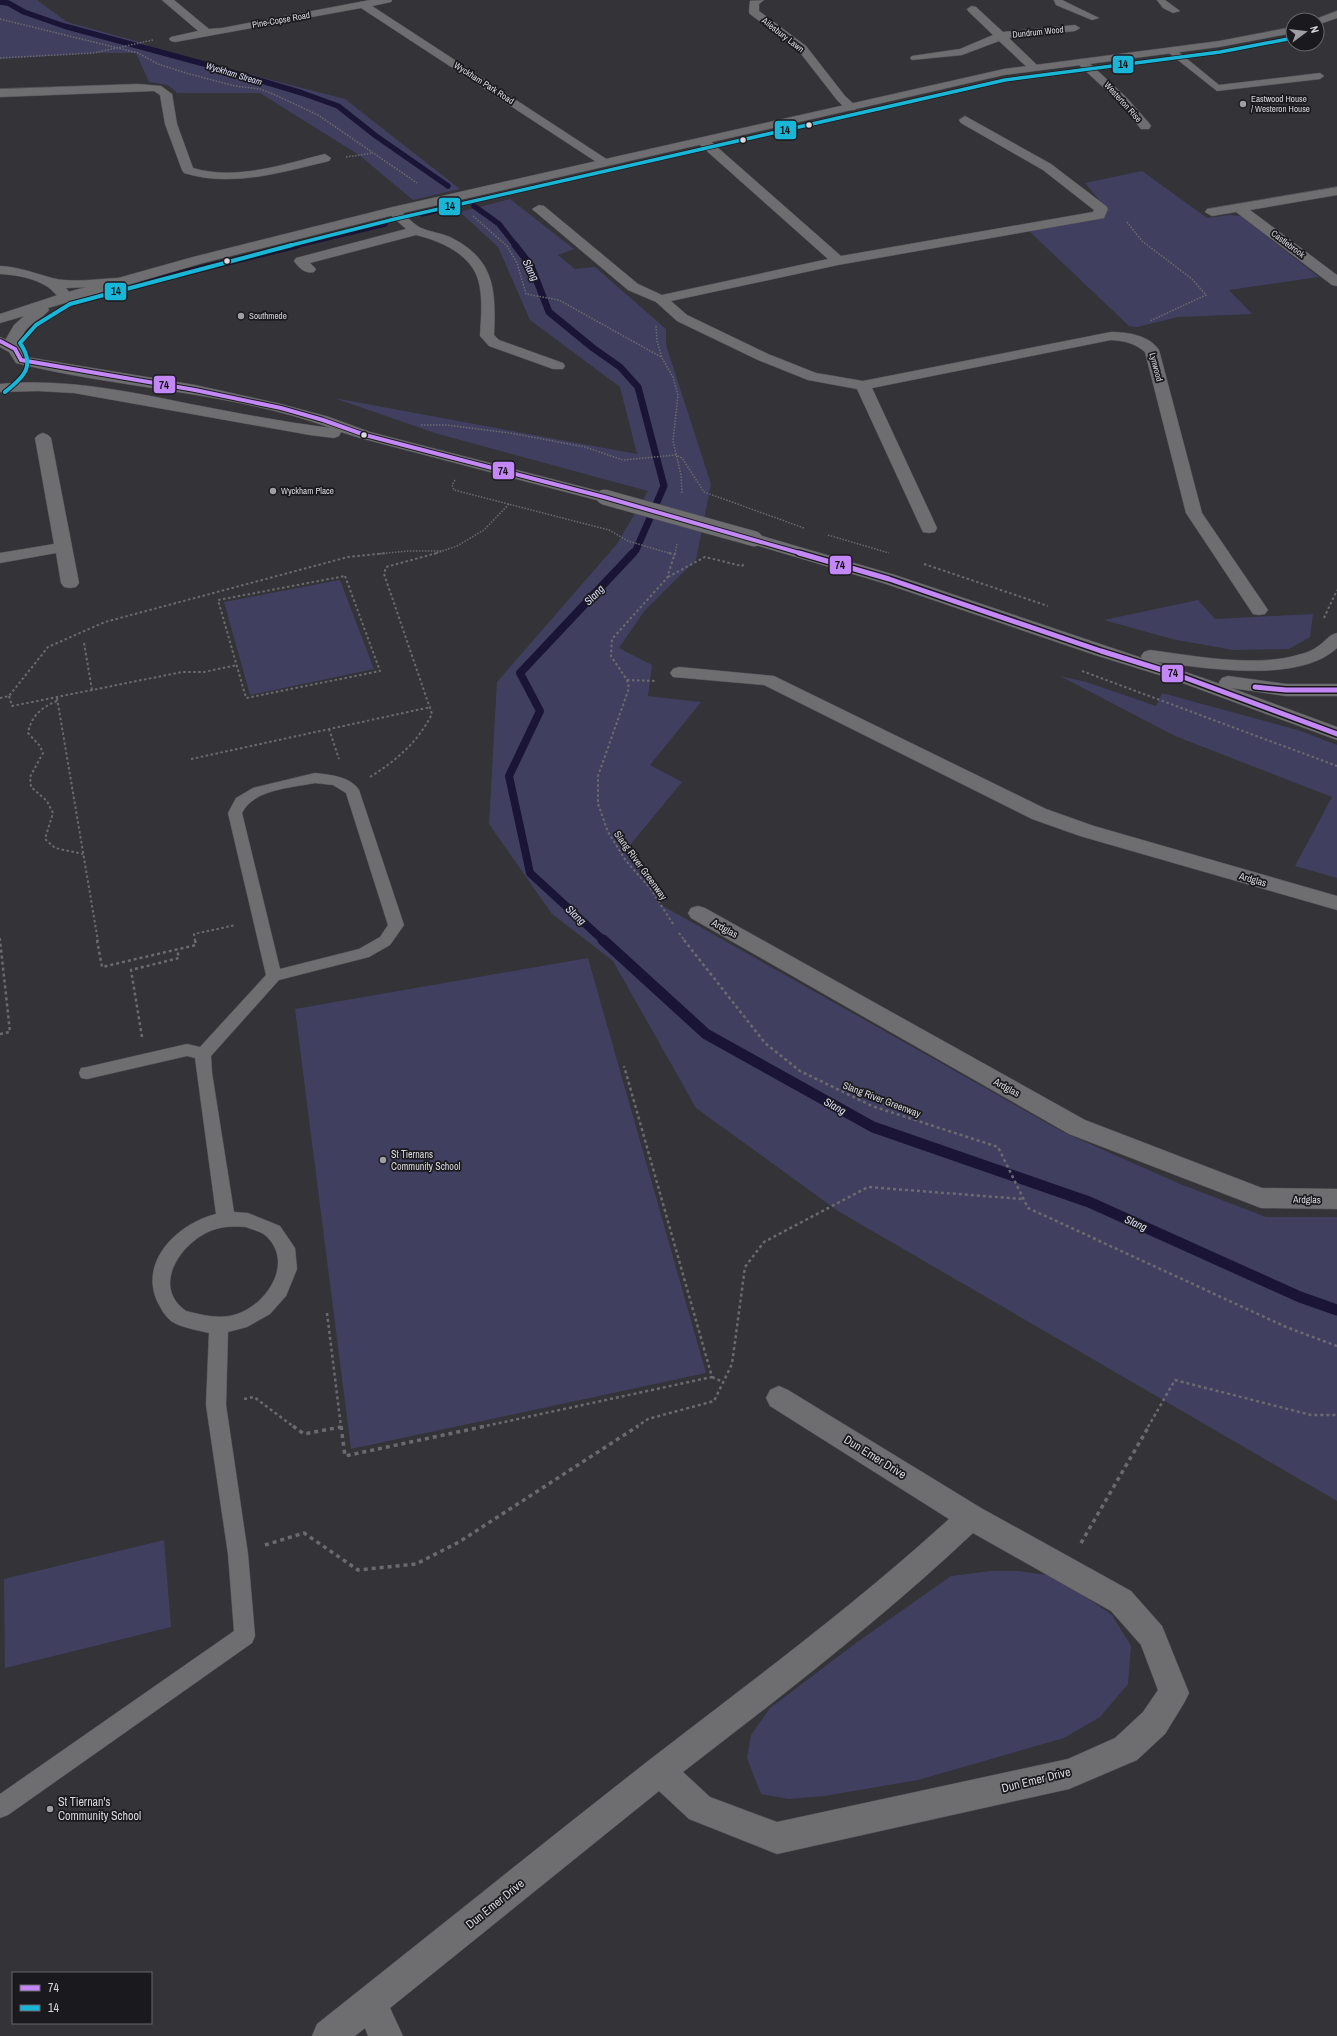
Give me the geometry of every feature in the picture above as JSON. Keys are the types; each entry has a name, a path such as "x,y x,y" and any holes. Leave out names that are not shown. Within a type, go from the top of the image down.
{"street":[{"path":"167,0 206,32"},
{"name":"Pine-Copse Road","path":"175,39 206,32 222,31 387,0"},
{"name":"Ailesbury Lawn","path":"758,0 754,3 754,12 802,48 841,98 851,107"},
{"name":"Wyckham Park Road","path":"363,5 605,162"},
{"name":"Dundrum Wood","path":"972,9 1034,68"},
{"path":"1325,19 1337,14"},
{"name":"Dundrum Wood","path":"916,58 962,52 1000,36 1075,28"},
{"path":"0,319 117,282 393,211 605,162 704,142 1004,72 1172,51 1251,39 1285,32"},
{"name":"Westerton Rise","path":"1082,62 1117,94 1145,126"},
{"path":"0,93 138,87 157,88 166,94 171,124 188,170 201,174 221,177 242,175 325,158"},
{"path":"661,299 838,261 1099,215 1101,209 1047,167 965,120"},
{"path":"704,142 838,261"},
{"path":"1212,212 1337,191"},
{"name":"Castlebrook","path":"1238,207 1337,282"},
{"name":"Lynwood","path":"539,209 633,287 661,299 682,318 763,357 814,377 863,385 1111,336 1122,336 1146,344 1152,350 1194,513 1259,610"},
{"path":"393,211 416,231"},
{"path":"309,269 301,261 416,231 430,233 443,238 468,255 482,273 488,310 488,336 494,343 558,366"},
{"path":"0,270 19,272 47,281 67,284 117,282"},
{"path":"47,281 62,292 66,297"},
{"path":"21,360 15,349 5,343 27,319 66,297"},
{"path":"0,387 14,375 21,360"},
{"path":"21,360 92,374 225,395 293,410 329,421 365,435 604,497 755,539 889,579 1101,651 1175,674 1337,734"},
{"path":"0,387 41,384 56,385 128,396 300,429 365,435"},
{"path":"863,385 929,528"},
{"path":"43,438 70,583"},
{"path":"0,558 64,547"},
{"path":"1101,651 1217,663 1281,663 1305,659 1323,650 1337,638"},
{"name":"Ardglas","path":"680,673 768,680 1039,814 1087,831 1337,903"},
{"path":"1175,674 1286,690 1337,690"},
{"name":"Ardglas","path":"698,913 1077,1127 1261,1198 1337,1199"},
{"name":"Dun Emer Drive","path":"660,1771 700,1808 777,1838 1069,1774 1126,1748 1154,1723 1174,1693 1152,1636 1121,1600 971,1517 779,1398"},
{"name":"Dun Emer Drive","path":"328,2036 660,1771 793,1669 931,1554 971,1517"},
{"path":"370,2004 386,2036"}],"lane":[{"path":"1058,0 1059,3 1095,18"},
{"path":"1161,0 1166,6 1176,10"},
{"path":"1172,51 1217,88 1320,76"},
{"path":"226,1220 204,1073 203,1054 274,976 364,952 385,941 396,925 352,790 347,785 337,781 315,778 258,791 241,801 234,814 274,976"},
{"path":"87,1073 187,1050 203,1054"},
{"path":"226,1220 247,1220 264,1226 278,1236 287,1250 289,1266 285,1283 274,1299 259,1313 241,1322 220,1326 198,1325 180,1317 167,1304 161,1287 162,1269 172,1251 186,1236 205,1225 226,1220"},
{"path":"0,1807 245,1636 238,1554 216,1405 220,1326"}],"path":[{"path":"0,19 145,55 158,64 186,73 235,86 260,89 292,102 318,115 403,175 437,194 456,196 464,209 507,246 517,263 526,294 559,300 662,358"},
{"path":"0,58 94,52 156,40"},
{"path":"1127,222 1142,241 1192,279 1206,295 1150,322"},
{"path":"660,325 656,327 662,358 673,377 678,395 673,441 681,475 682,498"},
{"path":"641,459 676,454 682,458 704,492 809,530"},
{"path":"456,480 452,485 454,490 609,530 628,542 675,555"},
{"path":"347,785 358,780 368,778 399,760 422,735 432,714 431,707 384,574 386,567 457,546 484,530 509,504"},
{"path":"823,534 893,554"},
{"name":"Slang River Greenway","path":"677,541 675,555 667,578 612,639 609,651 611,659 627,680 629,688 598,776 598,804 608,832 626,861 650,888 675,927 765,1043 800,1071 836,1090 872,1106 998,1147 1023,1199"},
{"path":"0,698 9,696 48,647 104,622 348,557 408,551 444,551"},
{"path":"667,578 705,557 742,566"},
{"path":"923,564 1032,599 1053,608"},
{"path":"345,576 380,670 246,698 237,665 218,600 345,576"},
{"path":"1323,620 1337,590"},
{"path":"84,643 92,690"},
{"path":"9,696 12,706 57,699 92,690 182,672 204,672 237,665"},
{"path":"1076,669 1337,766"},
{"path":"57,699 102,967 196,945 194,934 260,920"},
{"path":"57,699 35,714 28,724 28,733 40,746 42,753 30,777 30,787 44,797 51,805 53,813 46,831 45,839 55,848 83,854"},
{"path":"191,759 431,707"},
{"path":"0,938 10,1032 0,1034"},
{"path":"146,1059 131,970 179,958 177,950"},
{"path":"624,1066 712,1377"},
{"path":"238,1554 304,1533 358,1570 416,1564 459,1542 648,1420 714,1400 732,1364 745,1267 764,1242 816,1213 868,1187 1023,1199 1028,1208 1286,1327 1337,1346"},
{"path":"327,1313 345,1456 712,1377 723,1382"},
{"path":"1066,1569 1175,1380 1311,1415 1337,1415"},
{"path":"216,1405 254,1397 304,1434 341,1427"}],"shaded area":[{"path":"0,0 37,0 67,22 136,41 171,54 345,99 460,189 413,200 359,155 260,93 177,93 168,85 149,82 136,53 95,53 0,59"},
{"path":"1142,171 1207,218 1230,215 1241,216 1319,277 1229,290 1252,314 1178,317 1137,327 1129,326 1029,231 1106,216 1107,209 1085,183"},
{"path":"510,199 574,249 558,255 575,269 595,267 666,329 666,345 711,484 696,560 645,610 619,648 652,665 648,696 701,702 650,765 682,782 631,844 632,861 666,895 656,902 1063,1132 1180,1184 1266,1217 1337,1217 1337,1501 838,1211 696,1108 613,961 552,914 489,824 497,682 617,544 648,491 438,434 334,398 637,454 620,387 530,320 498,247 460,212"},
{"path":"340,580 374,669 250,695 224,602"},
{"path":"1198,600 1215,619 1313,614 1310,637 1289,649 1233,650 1172,639 1104,620"},
{"path":"1060,676 1086,682 1156,706 1162,693 1298,730 1337,745 1337,878 1295,866 1332,797 1175,736"},
{"path":"588,958 706,1373 351,1449 295,1009"},
{"path":"164,1540 171,1627 5,1668 4,1579"},
{"path":"991,1571 1018,1571 1055,1576 1112,1615 1131,1646 1128,1684 1100,1717 1064,1738 918,1780 824,1796 789,1799 761,1794 747,1758 751,1735 770,1708 856,1643 951,1576"}],"waterway":[{"name":"Wyckham Stream","path":"0,2 8,3 24,12 64,26 208,65 302,93 338,106 376,136 448,186"},
{"name":"Slang","path":"474,206 499,224 516,246"},
{"name":"Slang","path":"422,214 441,209"},
{"name":"Slang","path":"293,246 385,224"},
{"name":"Slang","path":"143,283 297,245"},
{"name":"Slang","path":"515,245 531,266 549,312 593,348 620,367 638,387 664,486 636,550 633,553"},
{"name":"Slang","path":"604,941 530,873 509,776 540,711 520,673 633,553"},
{"name":"Slang","path":"603,940 706,1034 873,1127 1089,1202 1300,1297 1337,1310"}],"transit line":[{"name":"14","path":"5,392 22,376 28,364 28,358 20,343 30,330 42,320 70,304 200,268 395,219 1005,80 1220,52 1285,40"},
{"name":"74","path":"0,341 15,349 21,360 195,390 281,408 323,420 365,435 604,497 889,579 1101,651 1175,674 1337,734"},
{"name":"74","path":"1255,687 1286,690 1337,690"}],"place":[{"name":"Eastwood House / Westeron House","path":"1243,104"},
{"name":"Southmede","path":"241,316"},
{"name":"Wyckham Place","path":"273,491"},
{"name":"St Tiernans Community School","path":"383,1160"},
{"name":"St Tiernan's Community School","path":"50,1809"}]}
